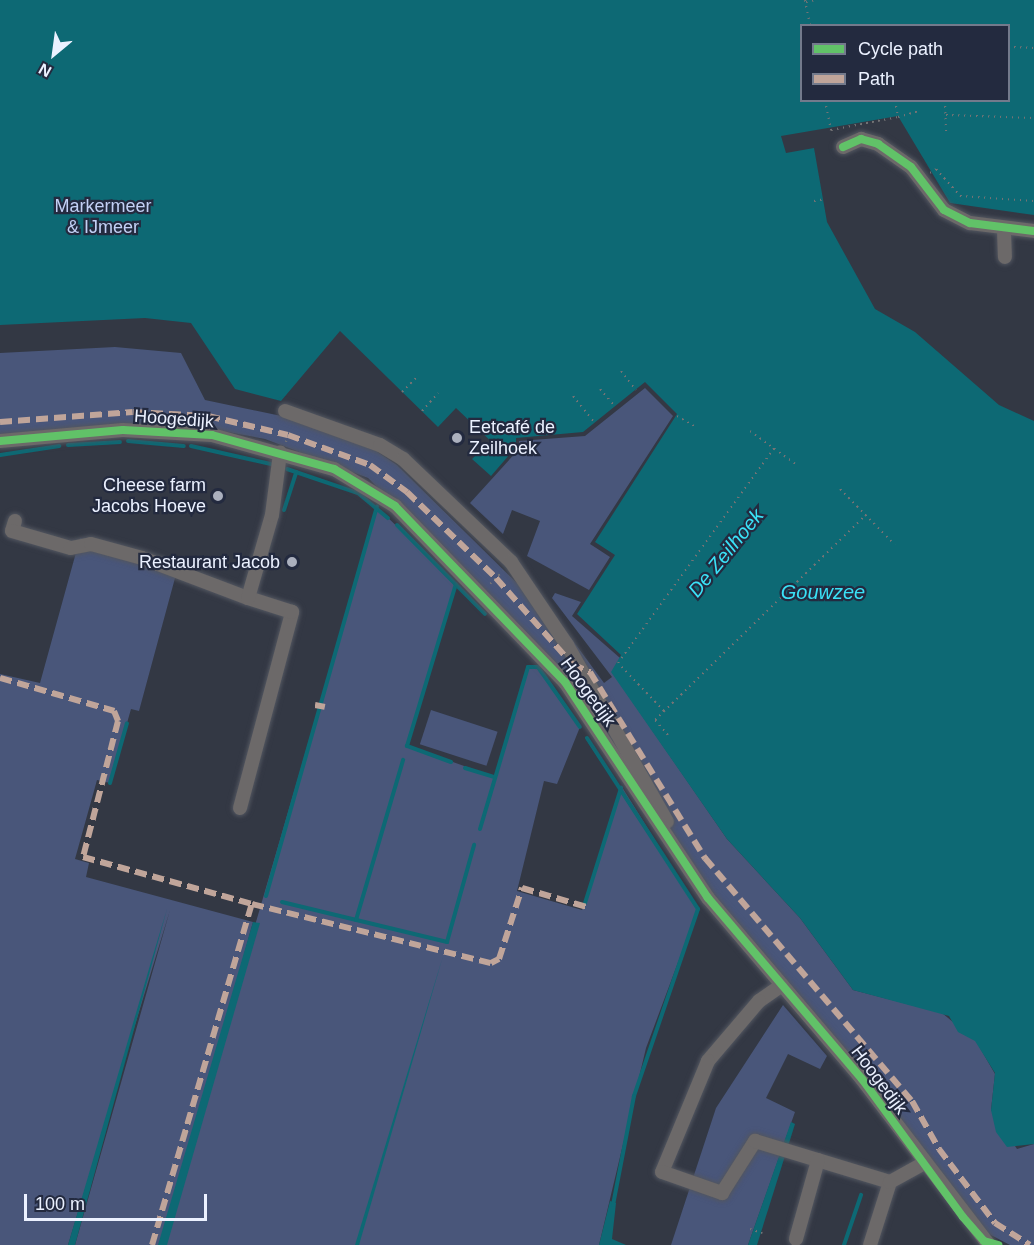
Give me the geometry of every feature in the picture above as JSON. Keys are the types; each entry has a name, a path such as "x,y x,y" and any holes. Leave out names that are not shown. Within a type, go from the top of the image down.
{"street":[{"path":"843,147 861,139 878,144 911,167 944,210 1004,231 1034,231"},
{"path":"1004,231 1005,257"},
{"path":"285,411 380,445 403,459 511,562 581,669 667,822 673,847"},
{"name":"Hoogedijk","path":"0,441 123,430 213,435 280,453 367,485 481,592 565,682 708,898 862,1079 923,1164 985,1244"},
{"path":"248,598 272,515 280,453"},
{"path":"15,521 12,531 71,548 91,544 142,558 292,612 240,808"},
{"path":"782,985 759,1001 708,1061 662,1173 722,1192 755,1141 890,1182"},
{"path":"796,1239 818,1160"},
{"path":"870,1245 890,1182 923,1164"}],"path":[{"path":"810,24 805,1 815,0"},
{"path":"1010,47 1034,48"},
{"path":"825,102 831,130 919,111"},
{"path":"895,102 898,117"},
{"path":"945,102 946,131"},
{"path":"946,115 1034,118"},
{"path":"927,175 936,169 960,196 1034,201"},
{"path":"814,201 825,199"},
{"path":"621,372 636,390"},
{"path":"402,392 418,376"},
{"path":"600,389 615,406"},
{"path":"422,411 438,393"},
{"path":"573,396 595,423"},
{"path":"677,416 696,427"},
{"path":"750,431 797,465"},
{"path":"664,711 618,663 774,448"},
{"path":"840,489 895,545"},
{"path":"668,735 655,720 866,515"},
{"path":"481,592 505,568"},
{"path":"750,1229 762,1233"}],"shaded area":[{"path":"115,347 181,353 205,400 291,418 376,451 397,465 525,591 564,646 650,803 568,677 368,478 265,439 206,428 0,434 0,353"},
{"path":"645,388 673,416 590,544 610,557 589,590 527,556 540,521 512,510 503,534 470,503 519,449 519,441 585,436"},
{"path":"377,507 456,584 408,746 495,777 528,667 538,667 580,727 557,784 544,781 517,891 582,910 622,787 698,909 646,1048 599,1245 75,1245 170,910 68,1245 0,1245 0,674 40,683 80,538 178,567 139,711 131,709 110,783 97,780 75,859 89,863 86,877 253,922 202,1107"},
{"path":"555,593 581,602 572,616 620,658 612,672 727,839 800,918 853,990 942,1013 976,1041 995,1074 991,1110 1017,1149 1034,1144 1034,1245 1010,1245 987,1233 713,896 683,852 546,604 604,683 612,677 552,598"},
{"path":"431,710 498,732 486,766 420,744"},
{"path":"783,1005 827,1056 820,1069 788,1054 766,1098 795,1112 748,1245 671,1245 716,1108"}],"water":[{"name":"Gouwzee","path":"0,0 1034,0 1034,215 950,203 898,116 781,136 786,153 814,148 827,222 875,309 915,332 999,405 1034,421 1034,1144 1007,1147 996,1132 991,1110 995,1073 975,1041 958,1032 949,1016 853,990 800,918 727,839 611,672 621,655 577,614 615,555 595,542 677,414 645,382 583,432 516,438 516,447 491,476 472,459 484,447 491,454 497,447 456,408 438,427 340,331 281,401 235,389 191,323 145,318 0,325"},
{"path":"167,909 75,1245 68,1245 151,962"},
{"path":"253,922 260,923 167,1245 158,1245"},
{"path":"443,956 359,1245 355,1245"},
{"path":"791,1122 795,1124 757,1245 748,1245"},
{"path":"610,1201 616,1203 612,1239 626,1245 599,1245"}],"waterway":[{"path":"128,441 184,446"},
{"path":"68,445 120,442"},
{"path":"0,455 59,446"},
{"path":"191,446 271,464"},
{"path":"287,469 358,493 388,518"},
{"path":"284,510 296,472"},
{"path":"266,896 377,507"},
{"path":"397,525 485,614"},
{"path":"451,762 407,746 456,584"},
{"path":"480,829 528,667 538,667 580,727"},
{"path":"110,783 127,723"},
{"path":"587,738 698,909 634,1096 613,1205"},
{"path":"356,920 403,760"},
{"path":"465,768 495,777"},
{"path":"585,903 621,788"},
{"path":"282,902 447,942 474,845"},
{"path":"844,1245 861,1195"}],"marked path":[{"path":"0,422 133,412 208,416 288,435 370,465 407,492 496,578 572,664 590,672 705,858 912,1101 939,1149 995,1223 1030,1245"},
{"path":"0,678 114,711 118,721 83,857 252,904"},
{"path":"315,705 325,707"},
{"path":"152,1245 252,904 491,963 499,959 522,888 587,907"}],"cycle path":[{"path":"843,147 861,139 878,144 911,167 944,210 970,223 1034,231"},
{"path":"0,441 123,430 212,435 334,469 395,506 565,682 708,898 862,1079 963,1217 984,1241 998,1245"}],"place":[{"name":"Eetcafé de Zeilhoek","path":"457,438"},
{"name":"Cheese farm Jacobs Hoeve","path":"218,496"},
{"name":"Restaurant Jacob","path":"292,562"}],"park label":[{"name":"Markermeer & IJmeer","path":"103,217"}],"water label":[{"name":"De Zeilhoek","path":"726,553"}]}
